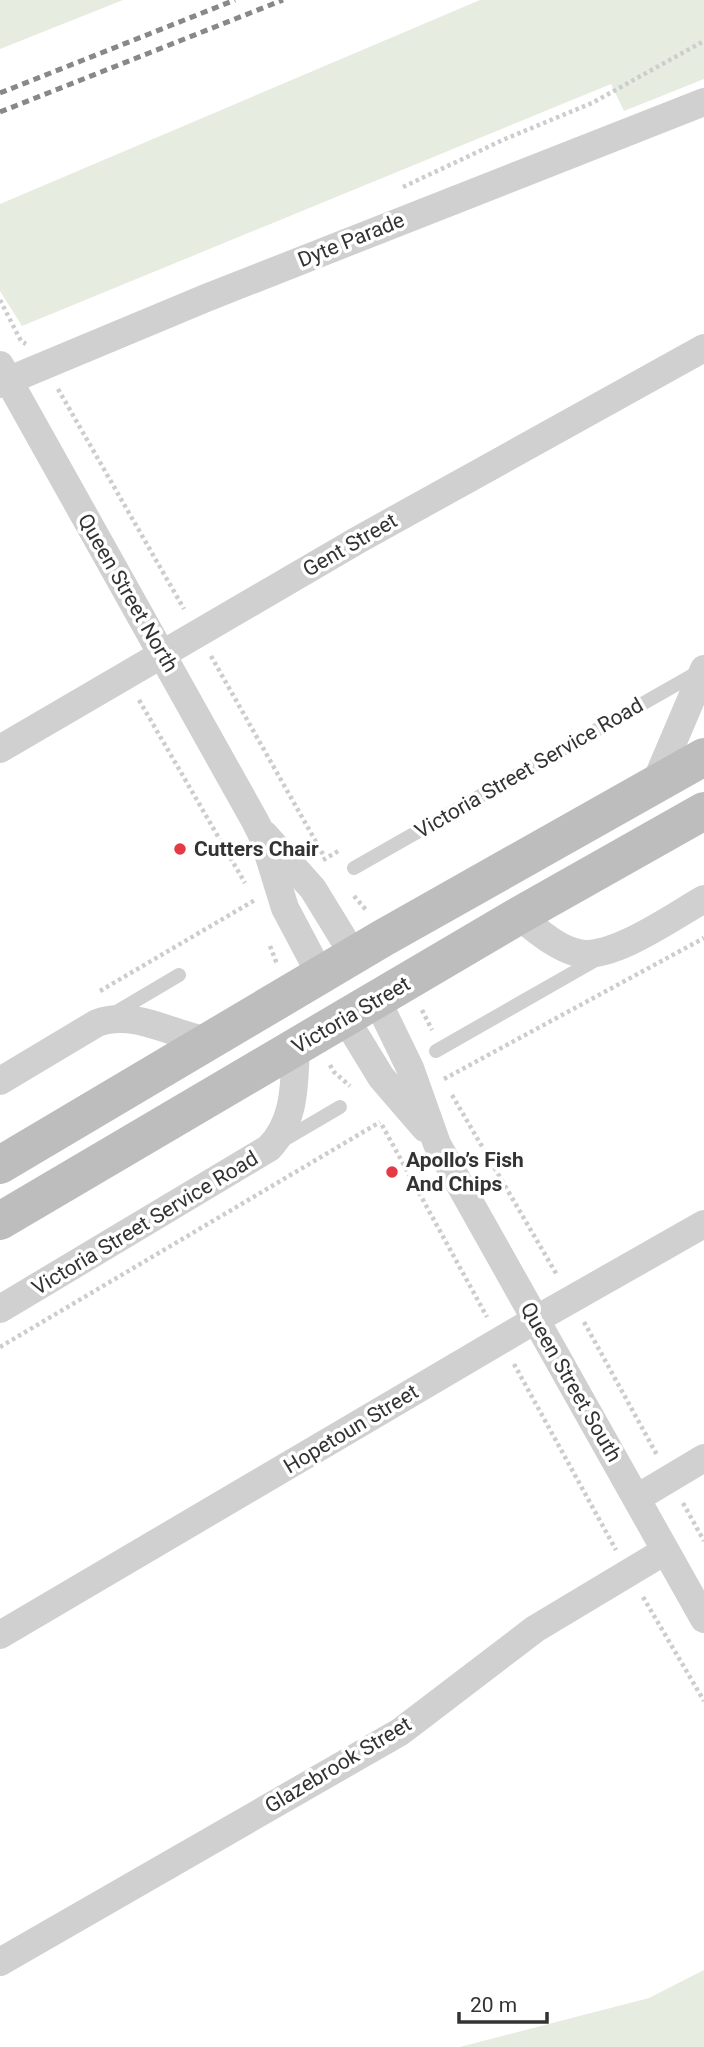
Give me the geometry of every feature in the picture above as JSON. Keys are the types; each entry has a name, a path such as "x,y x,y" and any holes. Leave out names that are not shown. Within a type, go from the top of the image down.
{"main road":[{"path":"0,1165 354,956 704,757"},
{"name":"Victoria Street","path":"0,1221 518,916 704,811"},
{"name":"Queen Street South","path":"354,956 361,1009"},
{"path":"321,976 361,1009"}],"street":[{"name":"Dyte Parade","path":"3,376 704,102"},
{"name":"Gent Street","path":"0,749 358,540 704,348"},
{"name":"Queen Street North","path":"3,376 256,821 285,908 321,976"},
{"name":"Victoria Street Service Road","path":"655,784 704,669"},
{"name":"Queen Street North","path":"256,821 313,889 354,956"},
{"path":"518,916 576,953 596,954 615,949 704,899"},
{"name":"Queen Street South","path":"361,1009 410,1068 437,1144 704,1619"},
{"path":"0,1081 97,1023 110,1019 130,1019 209,1041"},
{"name":"Victoria Street Service Road","path":"0,1309 269,1148 284,1129 292,1108 296,1047"},
{"name":"Hopetoun Street","path":"0,1636 704,1224"},
{"path":"637,1498 704,1458"},
{"name":"Glazebrook Street","path":"0,1962 400,1732 535,1629 665,1551"}],"lane":[{"name":"Victoria Street Service Road","path":"354,868 704,669"},
{"path":"436,1051 615,949"},
{"path":"97,1023 180,975"},
{"path":"269,1148 340,1107"}],"path":[{"path":"592,103 704,41"},
{"path":"0,300 22,341"},
{"path":"59,394 326,858"},
{"path":"96,993 253,901 125,675"},
{"path":"704,939 443,1079 572,1299 704,1541"},
{"path":"0,1347 380,1122 628,1572 704,1701"}],"shaded area":[{"path":"0,0 123,0 0,49"},
{"path":"480,0 704,0 704,79 624,111 611,84 22,326 0,291 0,204"},
{"path":"704,1970 704,2047 460,2047 649,1998"}],"railway":[{"path":"0,93 235,0"},
{"path":"0,112 283,0"}],"place":[{"name":"Cutters Chair","path":"180,849"},
{"name":"Apollo’s Fish And Chips","path":"392,1172"}]}
